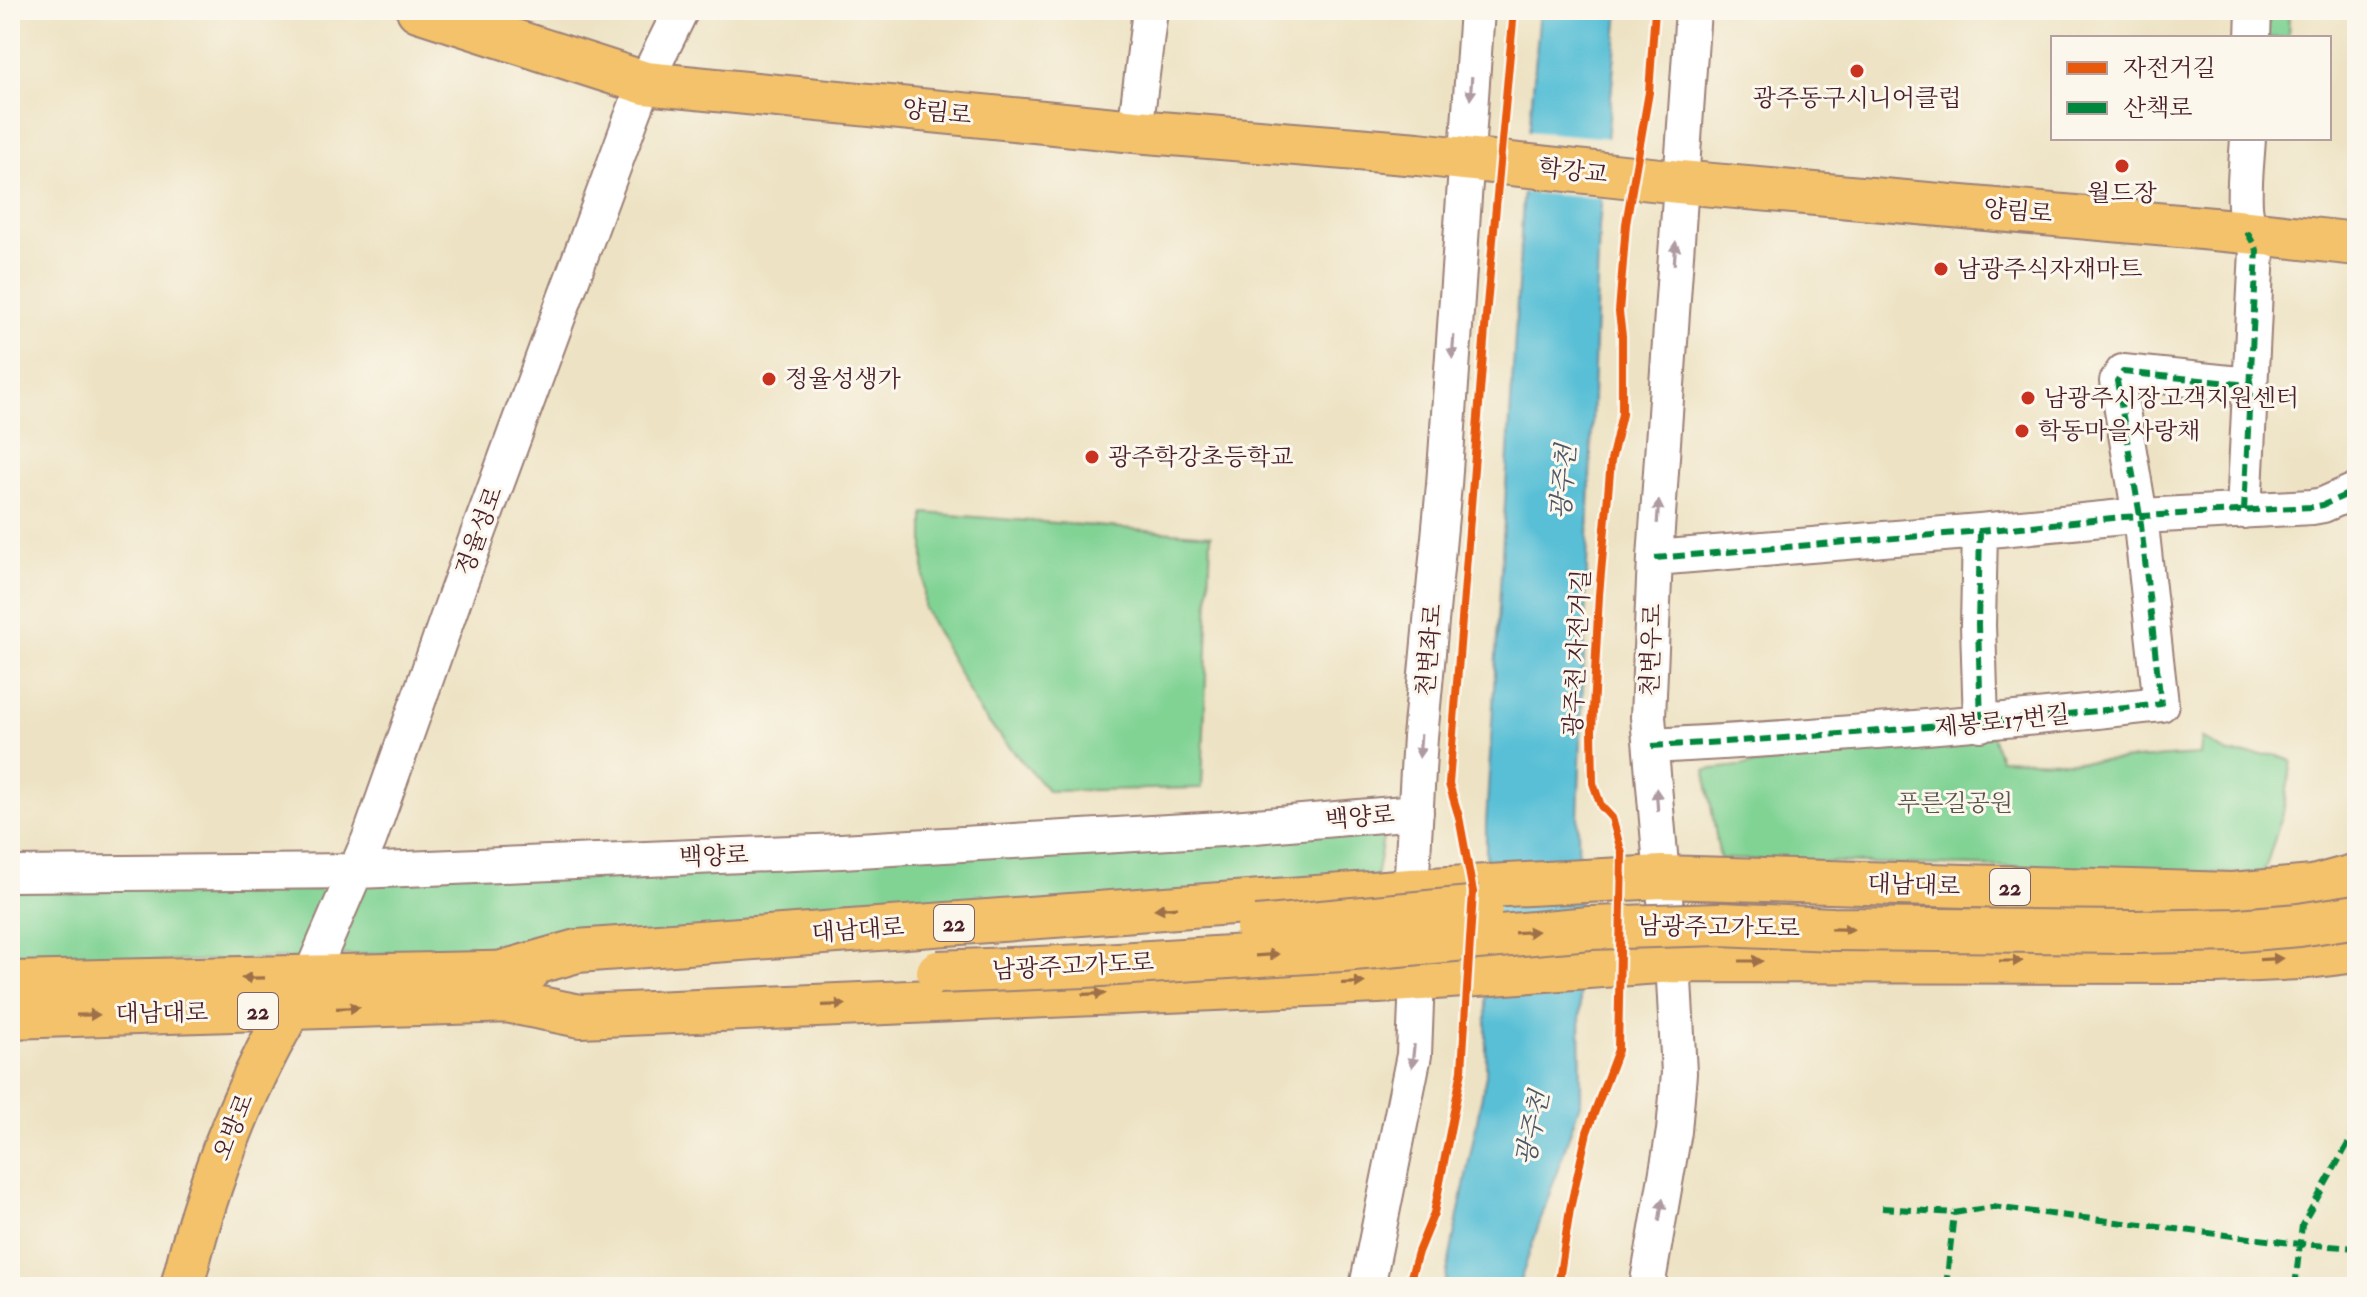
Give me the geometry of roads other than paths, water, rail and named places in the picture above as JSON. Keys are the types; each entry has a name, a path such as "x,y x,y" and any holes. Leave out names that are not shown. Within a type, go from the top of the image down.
{"main road":[{"name":"양림로","path":"418,10 645,83 1135,131 1466,159"},
{"name":"학강교","path":"1466,159 1679,182"},
{"name":"양림로","path":"1679,182 2357,244"},
{"name":"대남대로","path":"1662,877 2232,894 2313,887 2357,875"},
{"name":"22","path":"1411,890 1662,877"},
{"name":"대남대로","path":"502,987 577,951 1411,890"},
{"name":"남광주고가도로","path":"939,961 1184,935 1597,899 1733,898 2136,905 2204,909 2337,897 2357,892"},
{"name":"남광주고가도로","path":"939,961 1085,966 1342,950 1604,927 1720,924 1833,929 2133,932 2239,930 2357,916"},
{"name":"22","path":"1417,978 1673,961 2216,962 2300,958 2357,951"},
{"name":"대남대로","path":"10,1017 299,993 502,987 939,961"},
{"name":"대남대로","path":"502,987 580,1016 1417,978"},
{"name":"대남대로","path":"10,983 299,993"},
{"name":"오방로","path":"182,1287 213,1175 248,1088 299,993"}],"street":[{"name":"정율성로","path":"299,993 357,871 645,83 681,10"},
{"path":"1135,131 1150,10"},
{"name":"천변좌로","path":"1367,1287 1414,1055 1417,978 1411,890 1420,737 1444,485 1477,10"},
{"name":"천변우로","path":"1647,1287 1674,1131 1679,1073 1673,961 1648,717 1655,558 1693,10"},
{"path":"2253,36 2254,10"},
{"path":"2244,511 2257,250 2247,232 2245,211 2248,140"},
{"name":"제봉로17번길","path":"1652,746 1700,746 1981,724 2161,704 2140,516 2117,381 2123,372 2249,385"},
{"path":"1655,558 2140,516 2323,505 2357,490"},
{"path":"1980,531 1978,625 1981,724"},
{"name":"백양로","path":"10,874 357,871 841,851 1221,829 1416,812"}],"water":[{"name":"광주천","path":"1540,10 1619,10 1599,226 1578,821 1581,1100 1518,1287 1444,1287 1486,1075 1486,824 1523,201"}],"place":[{"name":"광주동구시니어클럽","path":"1857,71"},
{"name":"월드장","path":"2122,166"},
{"name":"남광주식자재마트","path":"1941,269"},
{"name":"정율성생가","path":"769,379"},
{"name":"남광주시장고객지원센터","path":"2028,398"},
{"name":"학동마을사랑채","path":"2022,431"},
{"name":"광주학강초등학교","path":"1092,457"}],"park label":[{"name":"푸른길공원","path":"1955,803"}]}
